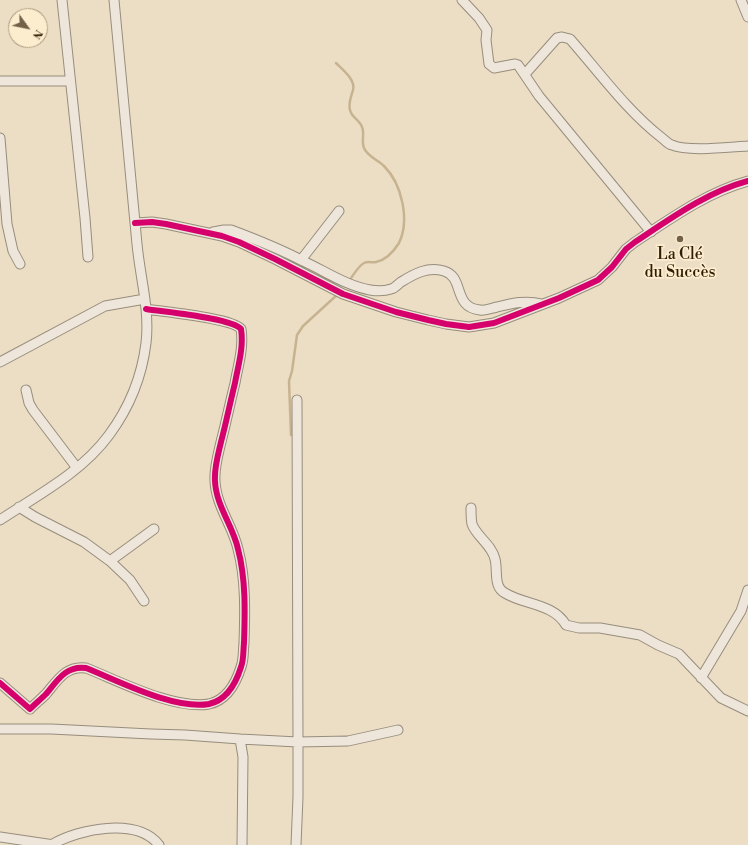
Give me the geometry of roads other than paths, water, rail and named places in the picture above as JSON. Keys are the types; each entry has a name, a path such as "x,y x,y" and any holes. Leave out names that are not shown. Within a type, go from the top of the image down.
{"street":[{"path":"62,0 88,257"},
{"path":"0,520 77,468 99,448 110,434 132,398 142,364 146,344 146,309 138,260 114,0"},
{"path":"462,0 479,18 487,30 486,40 489,64 494,68 515,64 518,65 539,96 651,232"},
{"path":"741,0 748,17"},
{"path":"525,74 557,38 562,37 570,39 639,119 653,132 671,145 684,148 748,146"},
{"path":"0,81 70,81"},
{"path":"0,138 7,224 13,251 20,264"},
{"path":"135,223 152,222 211,233 239,242 340,292 396,312 460,326 482,325 494,323 598,280 612,267 626,249 651,232 713,195 729,187 748,181"},
{"path":"301,260 339,211"},
{"path":"211,233 231,230 301,260 345,282 370,290 380,291 391,289 421,271 434,269 444,271 453,277 457,283 462,301 470,308 486,310 523,301 542,304"},
{"path":"0,362 105,306 145,299"},
{"path":"0,683 30,709 63,672 78,666 142,691 178,703 209,704 222,699 237,679 242,666 243,657 244,612 242,576 239,550 221,509 215,481 218,455 240,359 241,329 237,325 220,321 146,309"},
{"path":"26,390 29,403 33,410 77,468"},
{"path":"296,845 298,797 297,400"},
{"path":"19,507 35,517 84,542 110,561 130,580 144,601"},
{"path":"471,508 472,524 492,551 495,559 498,585 504,593 548,609 566,625 579,628 600,628 640,635 679,654 721,698 748,711"},
{"path":"110,561 154,529"},
{"path":"701,678 741,611 748,590"},
{"path":"0,729 51,729 152,734 185,734 240,740 298,742 348,741 398,730"},
{"path":"240,740 243,757 242,845"},
{"path":"0,837 54,844 65,837 76,833 116,828 131,829 146,835 159,845"}],"waterway":[{"path":"336,63 348,75 352,82 353,90 349,107 352,115 362,127 365,151 384,166 390,174 400,192 404,213 402,234 395,249 380,261 366,262 362,264 349,281"},
{"path":"291,435 289,381 292,371 297,335 303,326 338,294"}],"place":[{"name":"La Clé du Succès","path":"680,239"}]}
